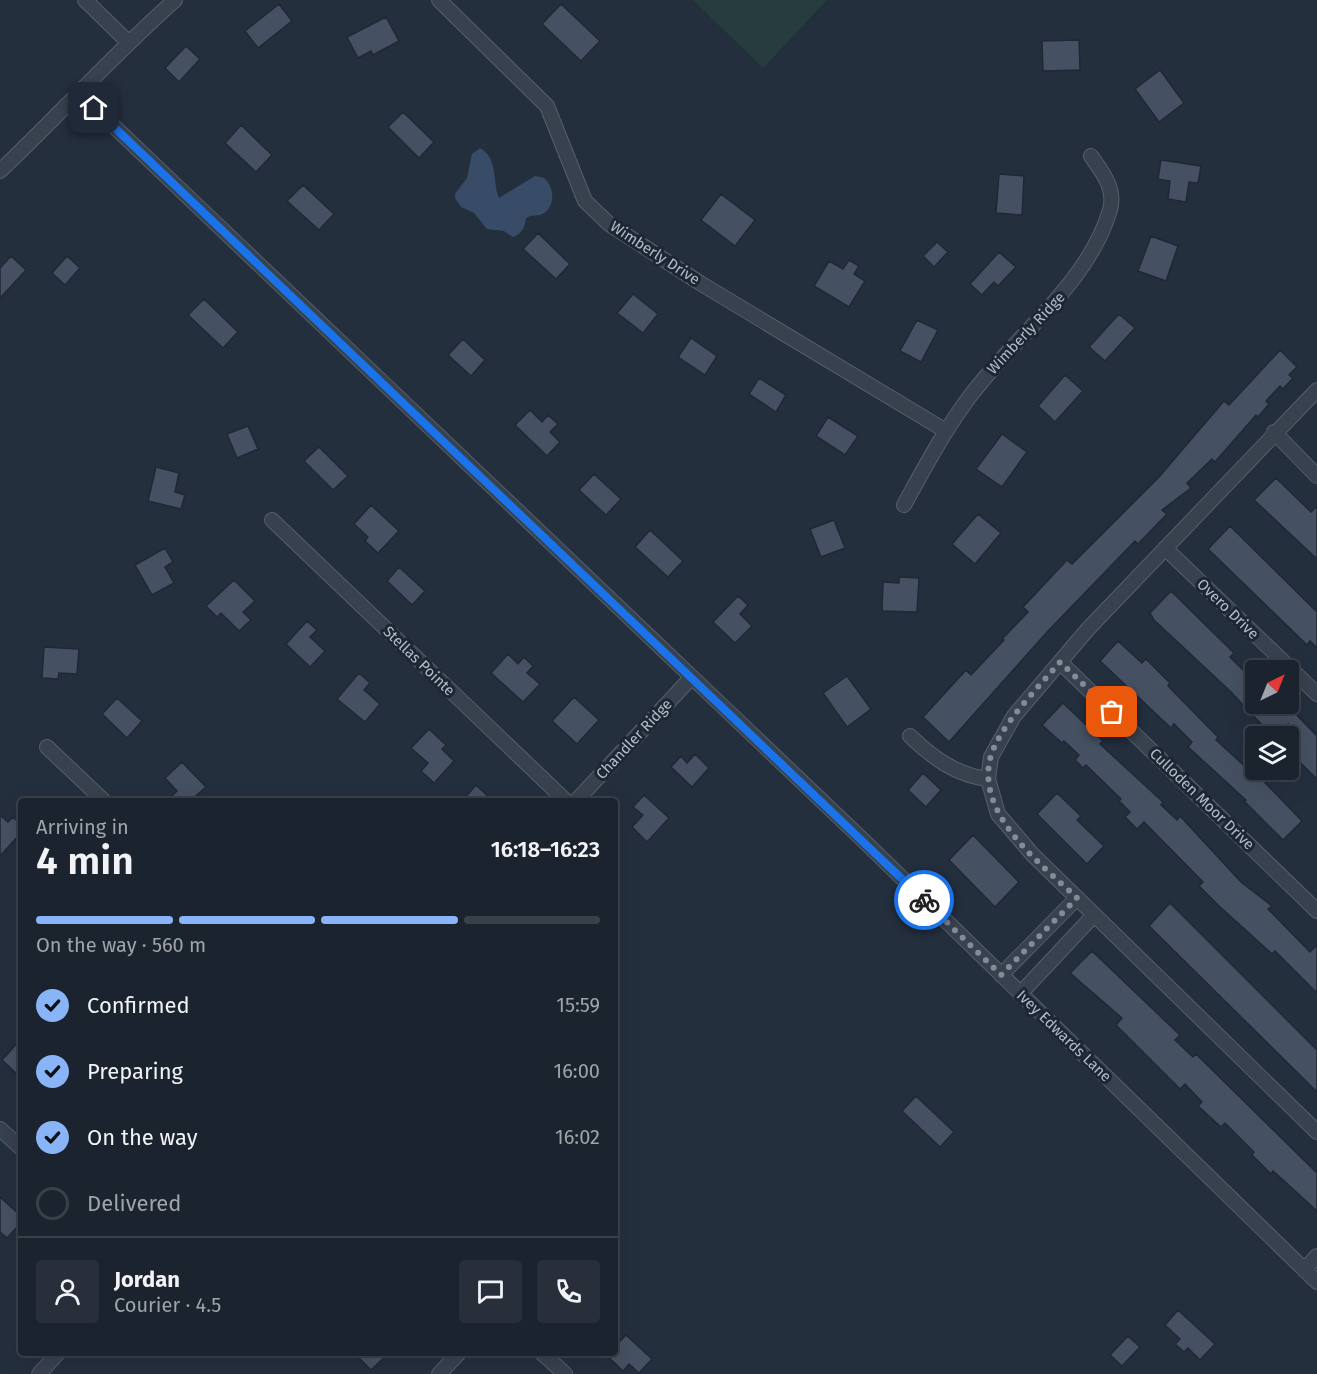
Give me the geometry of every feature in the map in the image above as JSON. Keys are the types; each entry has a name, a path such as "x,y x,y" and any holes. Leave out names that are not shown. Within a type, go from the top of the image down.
{"street":[{"path":"85,0 128,42"},
{"path":"0,171 80,94 128,42 175,0"},
{"name":"Wimberly Drive","path":"439,0 547,105 585,201 609,224 700,283 946,431"},
{"name":"Ivey Edwards Lane","path":"80,94 1001,975 1317,1282"},
{"name":"Wimberly Ridge","path":"904,504 946,431 994,366 1070,285 1101,230 1110,207 1109,183 1091,156"},
{"path":"1317,390 1274,432 1165,548 1060,662 1014,716 991,757 988,779 998,814 1032,854 1317,1132"},
{"path":"1274,432 1317,476"},
{"name":"Stellas Pointe","path":"272,520 563,798"},
{"name":"Overo Drive","path":"1165,548 1317,694"},
{"name":"Culloden Moor Drive","path":"1060,662 1317,911"},
{"name":"Chandler Ridge","path":"579,798 691,678"},
{"path":"909,736 935,759 969,777 988,779"},
{"path":"47,747 101,798"},
{"path":"1001,975 1077,898"},
{"path":"1020,994 1094,915"},
{"path":"0,1129 18,1145"},
{"path":"1304,1269 1317,1256"},
{"path":"39,1374 55,1356"},
{"path":"440,1374 456,1356"},
{"path":"545,1356 565,1374"}],"green space":[{"path":"693,0 827,0 763,68"}],"water":[{"path":"480,148 493,164 499,198 535,176 544,178 552,190 552,201 548,210 526,218 519,234 513,237 504,231 487,229 474,213 461,207 455,198 455,194 467,178 472,154"}],"building":[{"path":"279,4 292,21 258,48 245,31"},
{"path":"561,4 600,41 581,61 542,24"},
{"path":"386,17 399,41 373,55 371,51 358,58 347,37"},
{"path":"1079,40 1080,70 1043,71 1042,41"},
{"path":"186,46 200,59 179,82 165,68"},
{"path":"1160,70 1184,103 1159,122 1135,89"},
{"path":"403,112 434,142 419,158 388,127"},
{"path":"241,125 272,155 256,172 225,143"},
{"path":"1161,160 1201,166 1198,183 1189,182 1186,202 1168,199 1170,181 1158,179"},
{"path":"999,174 1024,176 1022,215 996,213"},
{"path":"303,185 334,214 319,230 287,201"},
{"path":"721,194 755,220 735,246 701,220"},
{"path":"538,233 570,264 556,279 523,249"},
{"path":"1151,236 1178,246 1166,281 1138,271"},
{"path":"937,242 948,252 934,267 923,256"},
{"path":"999,252 1016,267 998,286 994,282 982,295 970,284"},
{"path":"11,256 26,270 0,298 0,268"},
{"path":"67,256 80,268 65,285 52,273"},
{"path":"849,260 859,266 854,274 865,281 849,307 814,286 829,261 843,269"},
{"path":"633,294 658,314 643,333 617,313"},
{"path":"204,299 238,332 223,348 188,315"},
{"path":"1119,314 1135,328 1105,361 1089,347"},
{"path":"917,320 938,330 921,362 900,351"},
{"path":"691,338 717,356 705,375 678,357"},
{"path":"463,339 485,360 471,376 448,355"},
{"path":"1280,350 1297,367 1289,375 1293,378 1283,389 1280,386 1266,401 1269,404 1258,417 1256,415 1215,462 1212,459 1187,483 1191,488 1162,510 1167,514 1138,544 1135,541 1048,631 949,742 923,717 966,670 971,675 1004,640 1002,639 1028,612 1023,607 1067,560 1072,564 1159,477 1224,401 1229,405"},
{"path":"1065,375 1083,391 1055,422 1038,406"},
{"path":"759,378 786,395 776,412 749,394"},
{"path":"530,410 542,422 548,415 558,424 550,432 560,442 547,456 515,425"},
{"path":"828,417 858,436 845,455 816,436"},
{"path":"248,426 258,449 237,458 227,434"},
{"path":"1002,434 1027,452 1002,487 976,469"},
{"path":"319,447 348,476 333,490 304,461"},
{"path":"156,467 179,473 175,492 185,495 181,509 148,501"},
{"path":"594,474 621,499 606,515 579,490"},
{"path":"1276,478 1311,512 1317,506 1317,559 1254,500"},
{"path":"371,505 399,531 378,553 365,541 368,537 354,524"},
{"path":"978,514 1001,533 975,564 952,544"},
{"path":"834,520 845,548 821,557 810,529"},
{"path":"1230,526 1317,612 1317,648 1310,641 1307,645 1208,549"},
{"path":"650,530 683,561 668,577 635,547"},
{"path":"165,548 173,562 165,567 174,583 152,595 135,565"},
{"path":"399,567 425,591 412,605 387,581"},
{"path":"899,577 919,578 917,612 882,611 883,582 899,583"},
{"path":"234,580 255,601 243,612 251,620 239,631 221,613 217,617 206,606"},
{"path":"1171,591 1234,653 1230,657 1245,672 1245,707 1154,620 1150,613"},
{"path":"738,596 748,605 740,614 752,626 735,643 713,622"},
{"path":"307,621 317,630 310,637 325,651 310,667 286,644"},
{"path":"1118,641 1142,663 1146,659 1170,683 1168,686 1218,737 1216,740 1245,766 1245,780 1263,780 1302,821 1283,840 1244,801 1246,800 1188,747 1192,742 1174,724 1171,728 1100,661"},
{"path":"44,647 79,649 77,674 59,673 58,679 42,678"},
{"path":"508,654 518,664 524,657 533,666 527,673 540,684 523,702 491,673"},
{"path":"359,673 370,683 364,690 380,704 365,722 337,699"},
{"path":"847,676 871,709 847,727 823,693"},
{"path":"574,697 599,720 577,744 552,721"},
{"path":"117,698 142,721 127,738 102,714"},
{"path":"1063,703 1103,741 1100,744 1163,802 1161,805 1177,820 1180,816 1241,882 1272,906 1268,909 1310,952 1317,945 1317,993 1275,951 1272,954 1218,905 1199,886 1203,882 1144,822 1137,829 1125,817 1130,812 1119,801 1121,799 1086,765 1083,768 1075,760 1079,755 1042,725"},
{"path":"1252,714 1296,714 1317,736 1317,779 1299,762 1299,726 1262,725"},
{"path":"429,729 446,745 442,749 454,761 434,783 421,771 428,763 411,748"},
{"path":"695,754 709,768 692,787 671,767 681,756 687,763"},
{"path":"182,762 206,787 193,798 170,798 177,791 165,778"},
{"path":"923,773 941,790 926,807 908,790"},
{"path":"476,785 490,798 465,798"},
{"path":"1057,793 1081,816 1077,820 1104,846 1087,864 1037,814"},
{"path":"644,795 669,818 647,842 632,827 643,815 633,807"},
{"path":"0,815 8,822 13,817 18,822 18,836 0,856"},
{"path":"973,835 1019,882 995,907 949,860"},
{"path":"1170,903 1317,1050 1317,1092 1149,926"},
{"path":"1092,951 1180,1035 1175,1040 1193,1057 1196,1054 1317,1173 1317,1211 1273,1171 1271,1174 1252,1155 1254,1152 1225,1123 1221,1127 1198,1106 1202,1102 1185,1084 1180,1089 1116,1025 1122,1018 1070,973"},
{"path":"18,1042 18,1075 2,1060"},
{"path":"916,1096 954,1132 940,1147 902,1111"},
{"path":"0,1197 18,1213 18,1226 7,1238 0,1232"},
{"path":"1178,1310 1215,1344 1200,1360 1188,1348 1184,1352 1175,1344 1180,1339 1165,1325"},
{"path":"626,1335 652,1359 639,1373 629,1364 623,1371 607,1356 618,1356 618,1343"},
{"path":"1128,1336 1140,1347 1122,1366 1110,1355"},
{"path":"357,1356 386,1356 371,1370"}],"way so far":[{"path":"924,900 1001,975 1077,898 1032,854 998,814 988,779 991,757 1014,716 1060,662 1112,712"}],"route":[{"path":"94,108 924,900"}]}
